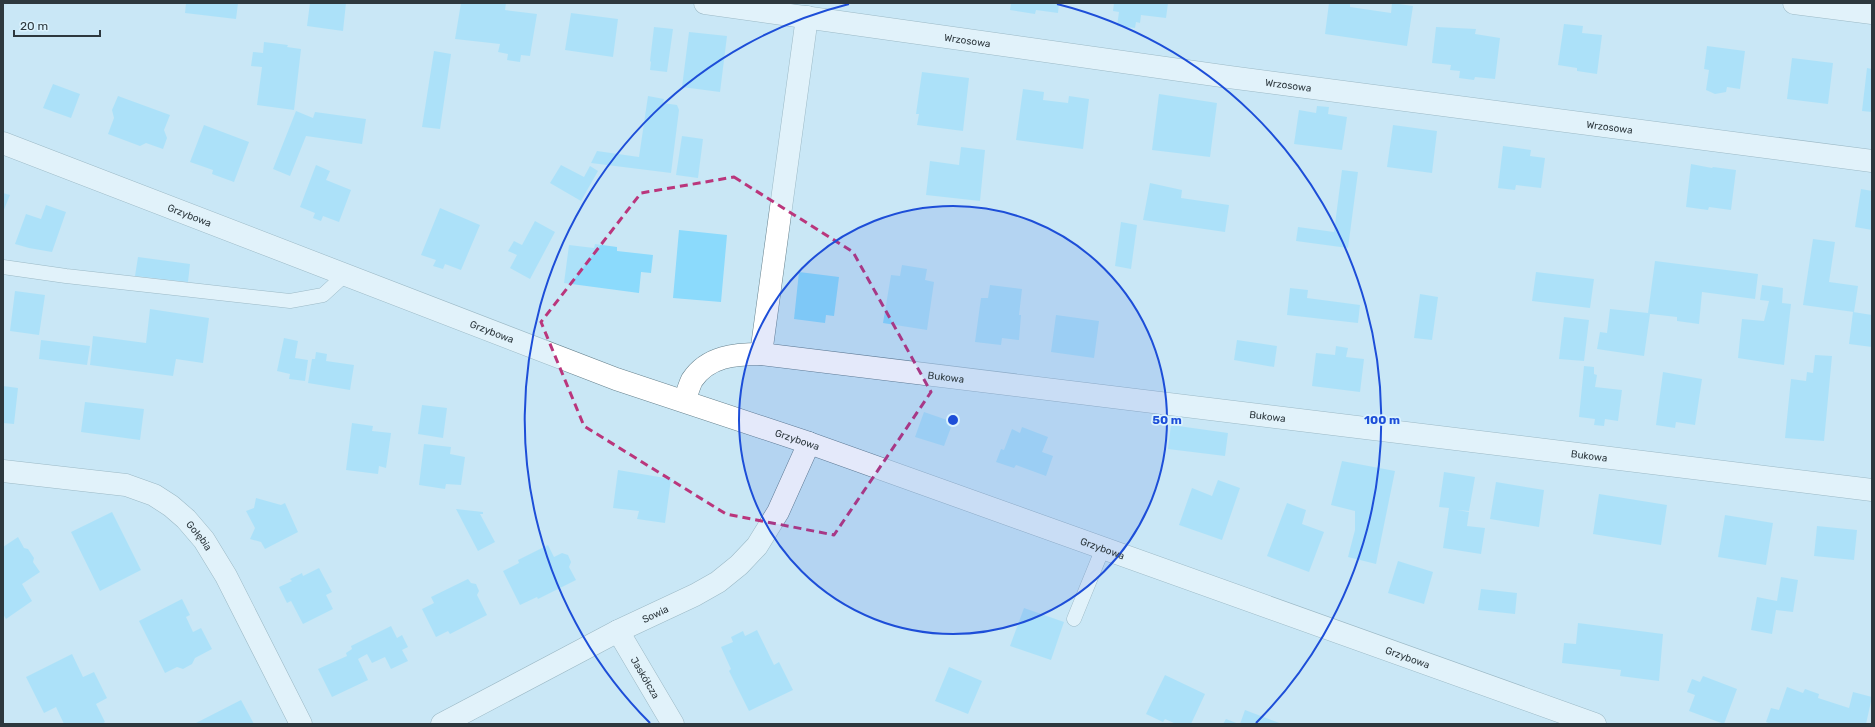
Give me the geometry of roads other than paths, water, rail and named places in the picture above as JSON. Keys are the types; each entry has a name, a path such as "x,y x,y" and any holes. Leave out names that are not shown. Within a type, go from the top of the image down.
{"street":[{"name":"Wrzosowa","path":"705,3 1229,77 1872,161"},
{"path":"1794,3 1872,13"},
{"path":"761,354 807,18"},
{"name":"Grzybowa","path":"3,143 616,379 809,443 1103,548 1557,717 1595,724"},
{"name":"Bukowa","path":"684,401 692,380 704,367 720,358 737,354 761,354 1872,490"},
{"name":"Sowia","path":"442,724 618,631 718,582 739,565 757,546 778,512 809,443"},
{"name":"Gołębia","path":"3,471 126,485 154,495 186,519 204,540 226,576 301,724"},
{"name":"Jaskółcza","path":"618,631 673,724"}],"lane":[{"path":"3,267 66,276 290,301 323,295 346,274"},
{"path":"1074,619 1103,548"}]}
